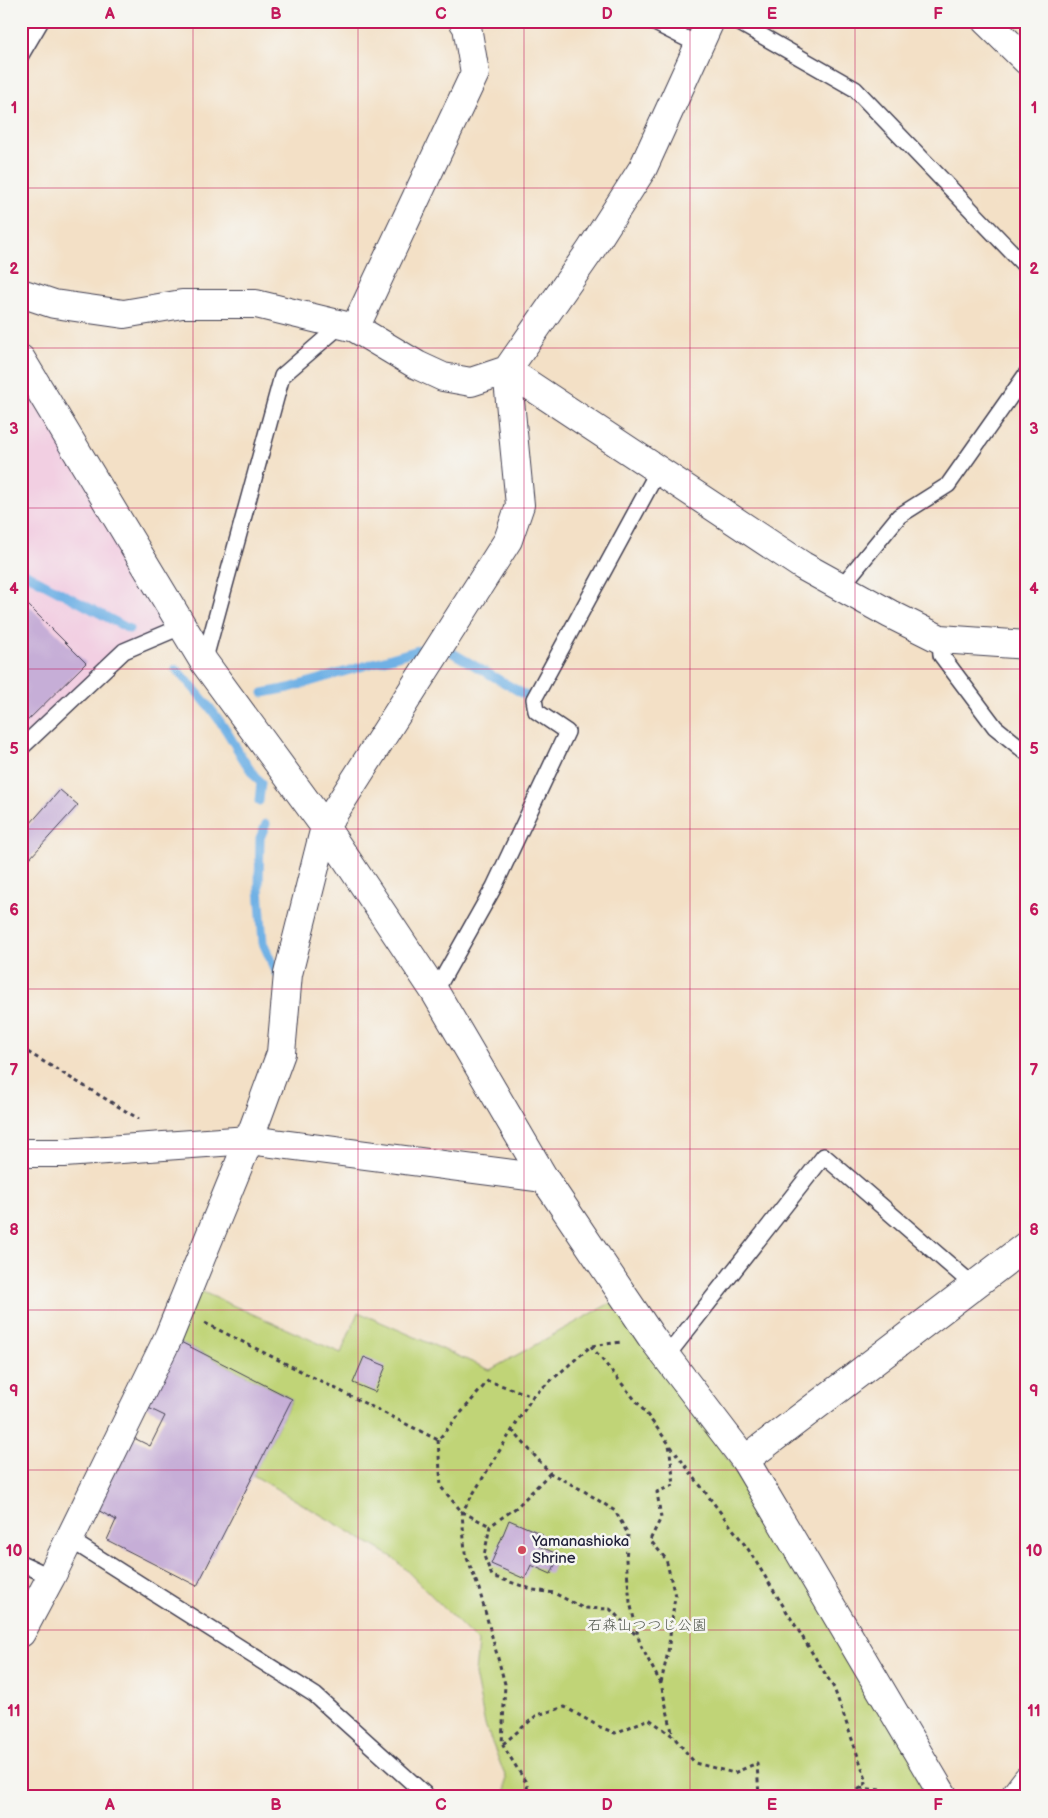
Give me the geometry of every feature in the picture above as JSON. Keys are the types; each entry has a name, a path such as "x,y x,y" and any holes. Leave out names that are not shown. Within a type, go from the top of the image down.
{"street":[{"path":"21,293 54,304 124,314 182,304 256,304 348,327 443,377 472,382 507,370 590,251 643,168 710,21"},
{"path":"986,21 1027,62"},
{"path":"348,327 475,73 470,23"},
{"path":"21,359 204,662 325,827 435,992 544,1178 659,1347 745,1460 944,1797"},
{"path":"507,370 803,566 890,614 940,639 1027,646"},
{"path":"21,1634 170,1336 281,1053 288,974 325,827 508,540 520,505 507,370"},
{"path":"21,1153 64,1153 248,1140 544,1178"},
{"path":"745,1460 1027,1245"},
{"path":"1014,1797 1027,1780"}],"lane":[{"path":"21,55 42,21"},
{"path":"651,21 699,46"},
{"path":"736,21 855,89 1027,268"},
{"path":"204,662 282,376 348,327"},
{"path":"841,587 899,516 948,485 1027,372"},
{"path":"435,992 494,887 567,732 536,711 534,699 659,470"},
{"path":"21,748 124,651 183,626"},
{"path":"940,639 941,655 995,727 1027,753"},
{"path":"659,1347 824,1156 973,1285"},
{"path":"69,1539 315,1695 428,1797"},
{"path":"21,1563 51,1577"}],"path":[{"path":"21,1048 147,1124"},
{"path":"180,1311 438,1440"},
{"path":"528,1797 526,1784 502,1744 505,1684 479,1589 465,1553 462,1512 533,1396 591,1346 659,1347"},
{"path":"591,1346 668,1443 748,1549 834,1688 867,1782 850,1797"},
{"path":"490,1526 462,1512 441,1487 438,1440 488,1381 533,1396"},
{"path":"512,1430 550,1473 584,1491 615,1511 628,1534 626,1560 630,1602 638,1637 661,1684 673,1736"},
{"path":"661,1684 668,1652 675,1596 666,1559 650,1540 661,1518 657,1492 674,1485 668,1443"},
{"path":"550,1473 517,1507 490,1526 484,1556 492,1576 534,1590 554,1593 584,1608 610,1609 638,1637"},
{"path":"502,1744 537,1715 565,1707 598,1726 615,1733 649,1719 673,1736 696,1763 734,1774 757,1763 759,1797"},
{"path":"860,1788 915,1794"}],"shaded area":[{"path":"21,359 183,626 124,651 21,748"}],"green space":[{"name":"石森山つつじ公園","path":"189,1286 341,1353 358,1312 490,1370 623,1296 944,1797 506,1797 506,1778 485,1725 475,1674 478,1642 394,1558 253,1475 292,1399 169,1336"}],"building":[{"path":"21,598 86,663 21,727"},
{"path":"60,790 78,805 21,868 21,834"},
{"path":"169,1336 292,1399 197,1586 107,1540 116,1520 94,1508 130,1436 150,1446 165,1416 136,1402"},
{"path":"364,1357 386,1366 375,1392 353,1383"},
{"name":"Yamanashioka Shrine","path":"509,1520 542,1534 537,1545 559,1555 551,1574 531,1565 525,1579 491,1564"}],"waterway":[{"path":"21,568 26,574 129,629"},
{"path":"263,693 289,688 425,648"},
{"path":"451,652 527,696"},
{"path":"176,669 197,691 215,715 247,765 261,783 259,801"},
{"path":"266,824 260,838 259,888 263,943 277,974"}],"place":[{"name":"Yamanashioka Shrine","path":"522,1550"}]}
